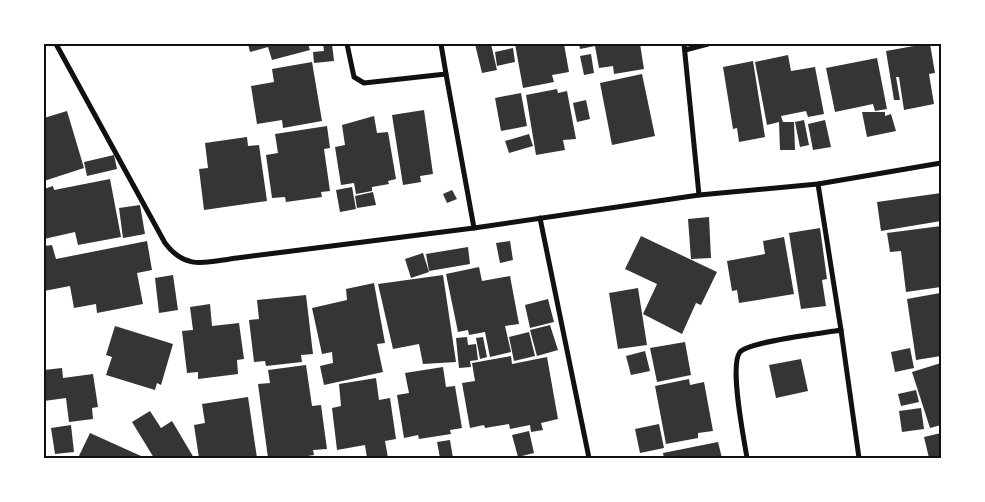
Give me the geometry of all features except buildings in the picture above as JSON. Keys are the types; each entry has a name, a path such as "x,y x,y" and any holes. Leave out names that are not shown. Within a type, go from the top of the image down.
{"street":[{"path":"56,44 165,243 173,254 186,261 199,262 227,259 474,228 699,195 818,184 941,164"},
{"path":"347,44 354,77 364,83 446,74"},
{"path":"441,44 474,228"},
{"path":"699,195 684,47 708,44"},
{"path":"818,184 859,458"},
{"path":"540,218 589,458"},
{"path":"747,458 736,384 737,360 740,352 754,345 841,330"}]}
